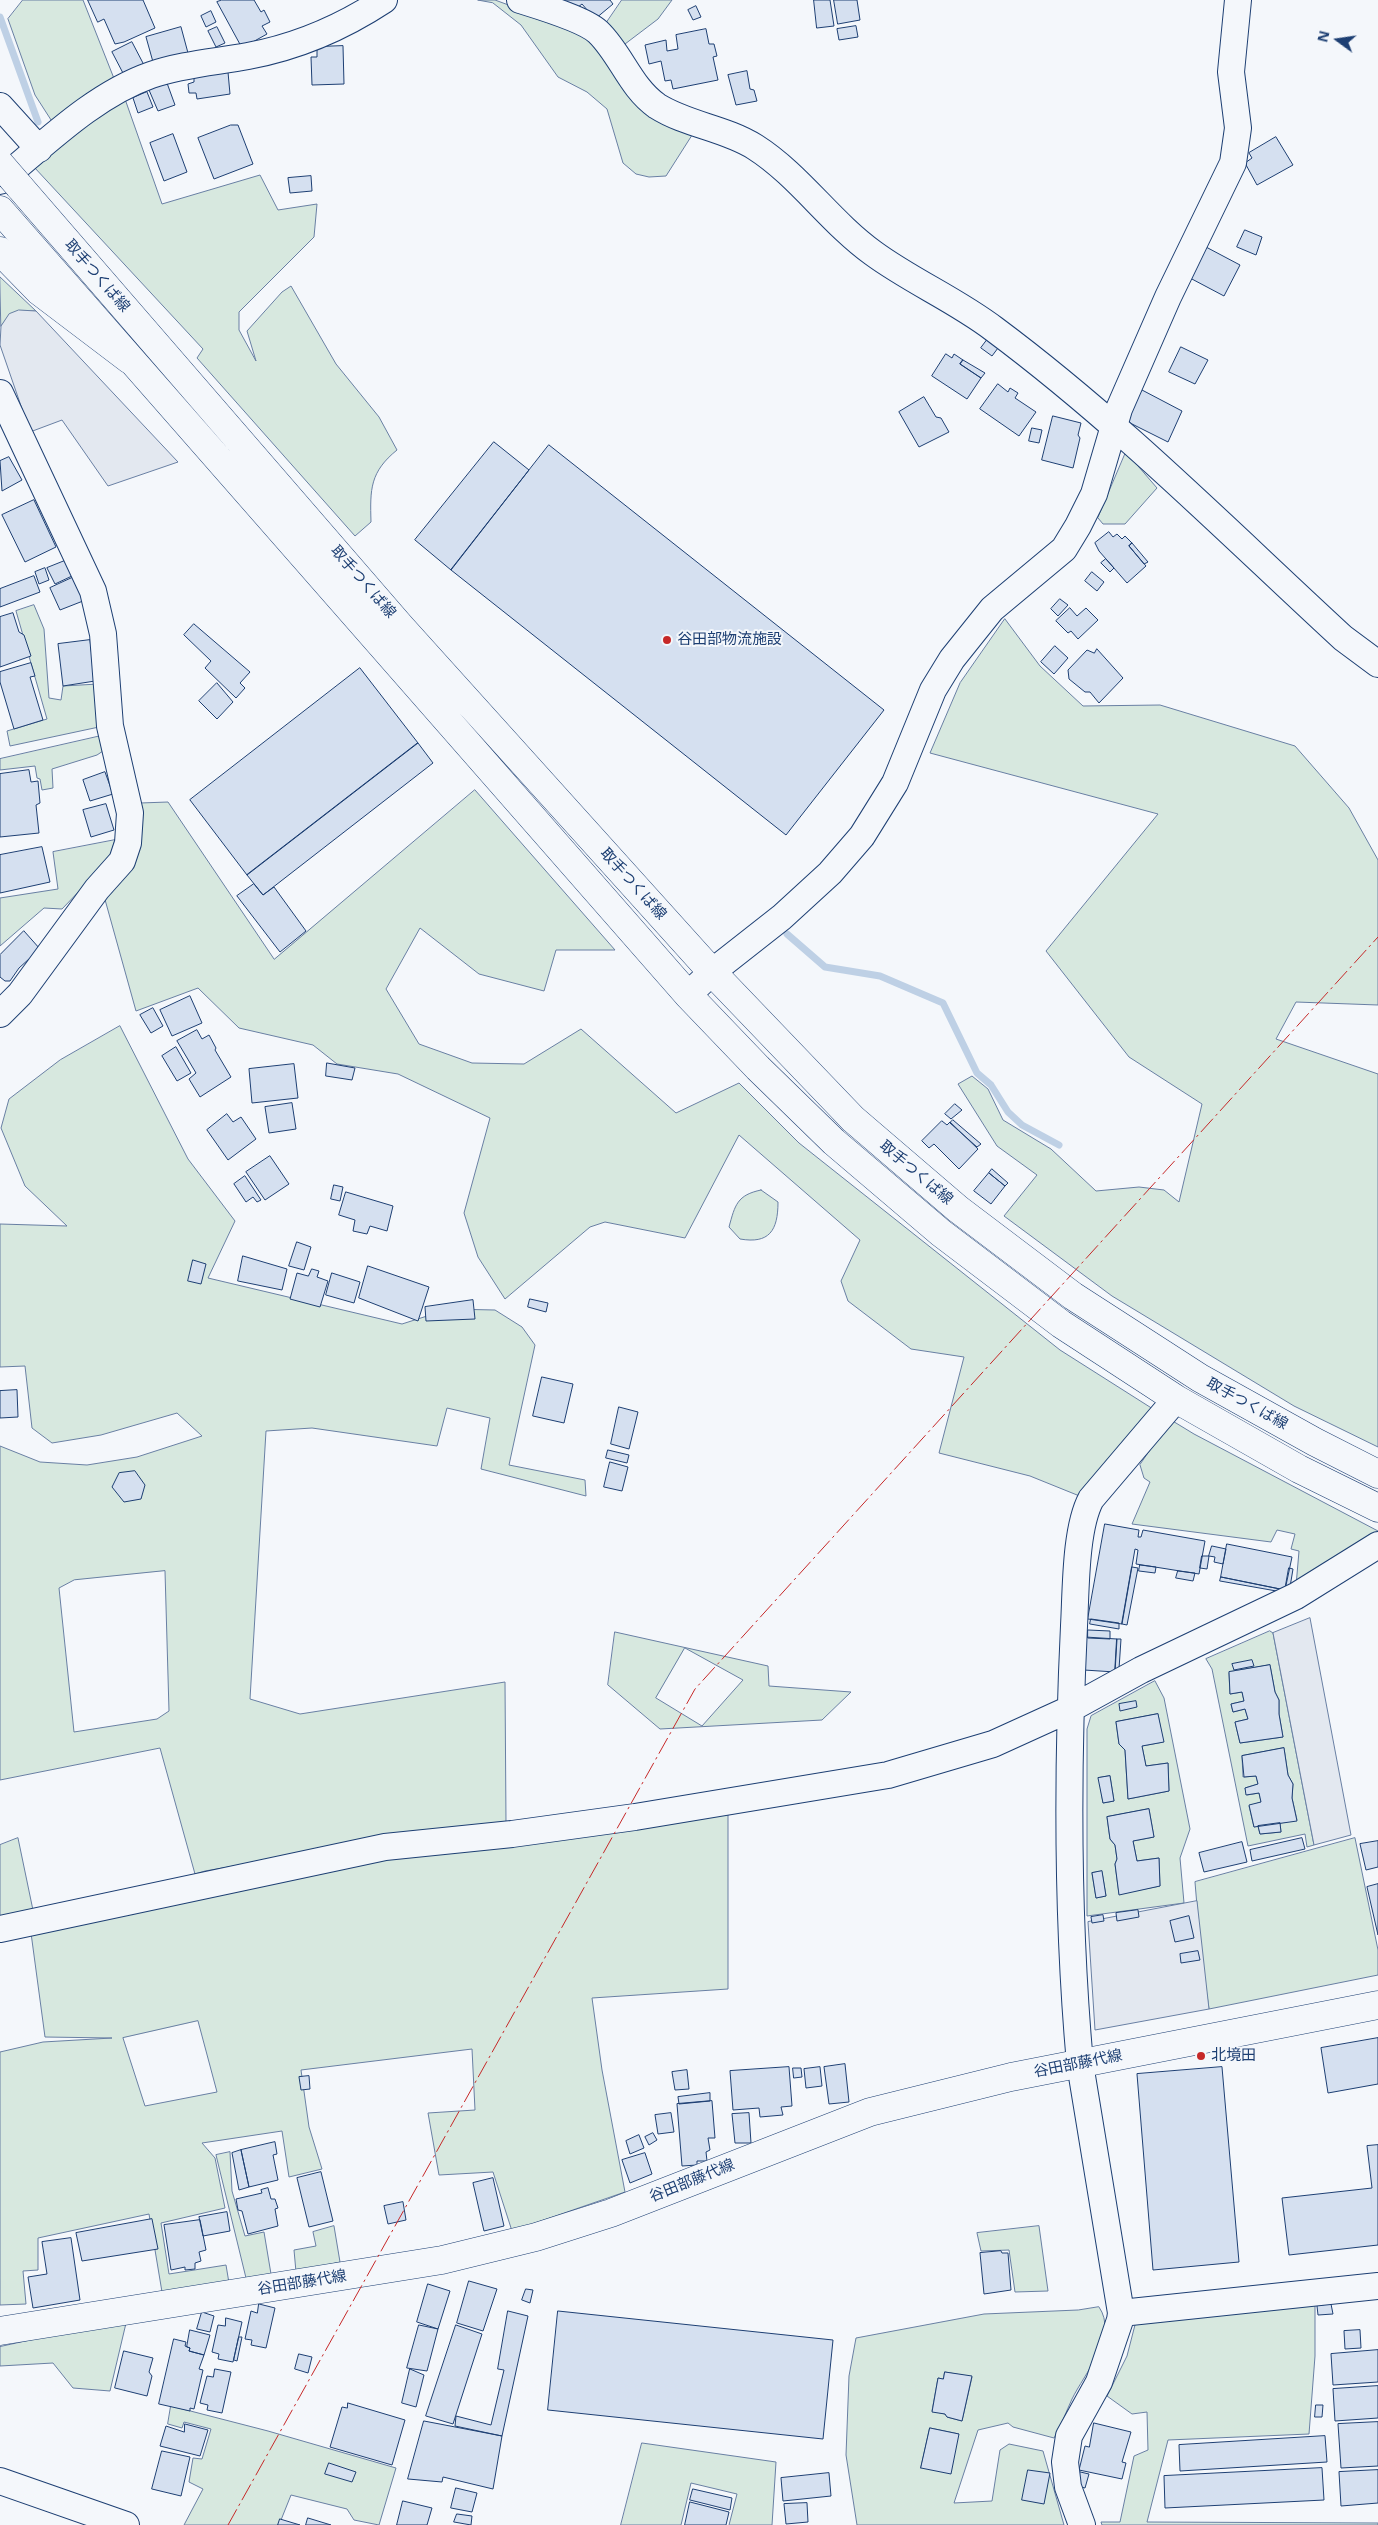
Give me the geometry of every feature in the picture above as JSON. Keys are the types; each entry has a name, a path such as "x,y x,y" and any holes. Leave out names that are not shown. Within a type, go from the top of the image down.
{"main road":[{"name":"取手つくば線","path":"0,164 10,184 400,626 712,972 853,1120 958,1209 1073,1296 1200,1378 1315,1442 1378,1474"},
{"name":"取手つくば線","path":"0,210 688,995 758,1068 834,1142 942,1233 1061,1324 1176,1399 1299,1469 1378,1508"},
{"path":"0,251 39,291 130,360"},
{"name":"谷田部藤代線","path":"0,2331 442,2260 536,2238 611,2213 870,2112 938,2093 1378,2005"}],"street":[{"path":"10,184 39,149 74,120 118,90 152,75 196,64 270,52 350,22 384,0"},
{"path":"520,0 545,7 596,30 642,92 657,106 681,118 742,140 756,148 789,175 851,237 875,255 966,309 994,328 1115,426 1343,638 1378,664"},
{"path":"688,995 712,972 782,917 830,872 862,836 895,783 933,690 952,659 992,609 1024,584 1070,540 1094,494 1119,409 1168,297 1234,163 1238,128 1231,72 1238,0"},
{"path":"0,106 39,149"},
{"path":"0,393 93,591 103,634 110,726 130,813 128,843 122,861 97,889 20,994 0,1014"},
{"path":"1082,2525 1068,2486 1065,2462 1070,2436 1098,2382 1121,2313 1080,2064 1071,1920 1070,1709 1076,1594 1082,1526 1086,1509 1091,1499 1176,1399"},
{"path":"0,1929 385,1847 512,1834 635,1817 888,1775 993,1744 1070,1709 1141,1670 1296,1596 1378,1545"},
{"path":"1121,2313 1378,2286"},
{"path":"0,2481 126,2525"}],"shaded area":[{"path":"23,0 83,0 115,81 53,123 35,95 8,19"},
{"path":"478,0 495,0 584,33 694,132 666,176 649,177 636,174 623,163 607,109 587,92 558,77 521,25 493,3"},
{"path":"622,0 672,0 658,19 625,44 605,25"},
{"path":"125,99 162,204 260,175 278,210 317,204 314,237 239,312 239,330 256,361 247,331 282,292 291,286 336,364 379,417 397,450 381,466 374,482 371,500 371,522 355,536 197,358 203,349 34,167 81,127"},
{"path":"0,277 36,311 16,312 1,326"},
{"path":"19,310 36,311 178,462 108,486 62,420 30,432 0,345 1,326 9,314"},
{"path":"1126,452 1157,488 1125,524 1103,524 1098,518"},
{"path":"34,605 44,629 49,698 61,700 63,686 98,684 99,727 10,746 7,731 47,719 16,611"},
{"path":"1005,619 1040,666 1083,706 1160,705 1295,746 1349,808 1378,860 1378,1005 1296,1002 1276,1039 1378,1074 1378,1447 1294,1406 1112,1296 1004,1216 1037,1175 997,1146 958,1084 972,1076 988,1089 1003,1120 1051,1149 1096,1191 1139,1187 1164,1190 1179,1202 1202,1104 1129,1057 1046,951 1158,814 930,753 960,683"},
{"path":"101,736 106,749 97,755 52,769 53,788 42,790 35,766 0,770 0,759"},
{"path":"475,790 615,950 556,950 544,991 479,974 420,928 386,989 419,1044 472,1063 524,1064 581,1029 676,1113 739,1083 799,1143 1060,1350 1153,1409 1082,1497 1030,1476 939,1453 964,1357 911,1349 848,1301 841,1281 860,1240 739,1135 685,1238 605,1222 590,1227 505,1299 478,1257 464,1213 490,1118 398,1074 337,1064 313,1045 239,1028 198,988 136,1011 104,896 127,874 142,826 140,803 168,802 274,959"},
{"path":"115,840 109,860 62,909 44,908 0,946 0,898 58,889 53,852"},
{"path":"120,1026 188,1159 235,1221 208,1278 402,1324 449,1309 495,1310 522,1327 535,1345 509,1465 585,1480 586,1496 481,1469 490,1418 447,1408 437,1446 312,1428 266,1431 250,1699 300,1714 505,1682 506,1823 356,1845 195,1874 160,1748 0,1780 0,1446 40,1462 87,1465 137,1457 202,1436 177,1413 101,1435 52,1443 32,1428 25,1366 0,1367 0,1224 67,1226 25,1186 1,1128 9,1099 60,1060","holes":["165,1571 169,1711 157,1719 74,1732 59,1588 74,1580"]},
{"path":"761,1190 778,1202 778,1212 774,1228 765,1237 750,1240 740,1239 729,1227 735,1207 742,1198"},
{"path":"1171,1420 1378,1531 1378,1535 1296,1586 1299,1551 1291,1549 1295,1534 1277,1530 1271,1542 1132,1524 1150,1482 1144,1478 1140,1465"},
{"path":"1310,1618 1351,1835 1314,1845 1273,1633"},
{"path":"1270,1631 1273,1633 1314,1845 1307,1847 1305,1834 1248,1846 1212,1669 1206,1659","holes":["1270,1665 1275,1692 1279,1700 1279,1714 1283,1737 1240,1743 1235,1722 1248,1719 1245,1709 1233,1712 1231,1704 1244,1701 1242,1692 1230,1694 1229,1673","1284,1748 1288,1775 1293,1784 1292,1798 1297,1820 1280,1823 1281,1832 1260,1834 1258,1826 1254,1827 1249,1806 1261,1802 1259,1793 1247,1795 1245,1788 1258,1784 1256,1776 1243,1777 1242,1756"]},
{"path":"615,1632 768,1666 769,1686 851,1692 822,1720 660,1729 608,1685","holes":["685,1648 743,1680 702,1726 656,1698"]},
{"path":"1155,1681 1164,1698 1190,1829 1180,1858 1184,1903 1087,1916 1087,1729 1091,1716","holes":["1158,1714 1163,1742 1142,1746 1146,1766 1168,1763 1169,1791 1128,1799 1125,1750 1119,1744 1116,1722","1110,1776 1114,1801 1103,1803 1099,1778","1149,1809 1154,1837 1133,1841 1137,1861 1159,1858 1160,1886 1119,1894 1115,1864 1117,1859 1115,1845 1110,1839 1107,1817","1102,1872 1106,1896 1096,1898 1092,1873"]},
{"path":"728,1809 728,1989 592,1998 602,2070 625,2192 512,2231 493,2172 439,2175 428,2113 475,2110 472,2049 301,2070 309,2127 322,2169 289,2177 282,2131 202,2143 215,2158 225,2208 161,2223 169,2274 226,2265 229,2283 162,2292 149,2214 38,2238 38,2270 23,2271 26,2304 0,2305 0,2052 43,2042 112,2038 45,2037 31,1933 385,1853","holes":["198,2021 217,2092 145,2106 123,2038"]},
{"path":"18,1838 34,1915 0,1920 0,1845"},
{"path":"1355,1838 1378,1950 1378,1975 1209,2009 1201,1954 1195,1882"},
{"path":"1197,1901 1209,2009 1095,2030 1088,1922"},
{"path":"230,2152 232,2191 245,2236 264,2232 271,2274 246,2278 216,2155"},
{"path":"334,2226 340,2262 296,2272 294,2250 316,2246 313,2232"},
{"path":"1039,2226 1048,2291 1015,2292 1009,2250 981,2251 977,2233"},
{"path":"1315,2304 1315,2356 1309,2434 1168,2440 1147,2522 1378,2523 1378,2525 1102,2525 1101,2522 1120,2522 1134,2456 1148,2450 1147,2412 1132,2414 1107,2396 1127,2356 1136,2321"},
{"path":"1099,2307 1104,2318 1105,2330 1098,2354 1072,2399 1054,2438 1013,2427 1008,2423 978,2430 954,2503 992,2501 1000,2450 1009,2444 1043,2451 1064,2525 857,2525 846,2455 849,2376 856,2338 984,2314 1078,2310","holes":["945,2372 972,2377 962,2421 932,2411 938,2378 943,2379","930,2428 959,2434 921,2468"]},
{"path":"127,2319 110,2391 73,2388 53,2363 0,2366 0,2347"},
{"path":"171,2406 268,2431 396,2468 379,2525 354,2520 347,2509 291,2495 279,2525 184,2525 203,2489 189,2482 193,2458 202,2459 211,2429 184,2422 182,2428 168,2424"},
{"path":"642,2443 776,2462 772,2525 729,2525 737,2494 691,2483 681,2525 621,2525"}],"building":[{"path":"88,0 143,0 155,28 115,44 104,19 98,22"},
{"path":"222,0 254,0 261,12 264,10 270,22 262,26 267,34 242,48 217,2"},
{"path":"563,0 610,0 613,4 595,19 582,4 573,11"},
{"path":"814,0 830,0 834,26 817,28"},
{"path":"834,0 857,0 860,20 838,24"},
{"path":"696,6 701,17 693,20 688,10"},
{"path":"211,11 216,22 206,27 201,16"},
{"path":"856,26 858,37 839,40 837,29"},
{"path":"181,27 188,53 153,62 146,37"},
{"path":"217,27 225,43 216,47 208,31"},
{"path":"706,29 709,44 714,44 717,56 713,57 718,80 673,89 671,80 665,81 661,61 649,64 645,45 666,40 667,51 678,49 676,35"},
{"path":"132,42 144,65 124,75 112,52"},
{"path":"343,46 344,84 312,85 311,57 317,57 317,47"},
{"path":"747,71 750,89 754,90 757,101 736,105 728,75"},
{"path":"228,72 230,94 197,99 196,93 189,93 188,84 194,82 194,75"},
{"path":"167,83 175,105 158,111 149,90"},
{"path":"147,92 153,107 138,113 133,98"},
{"path":"231,125 238,125 253,164 214,179 198,138"},
{"path":"173,134 187,172 164,181 150,143"},
{"path":"1276,137 1293,165 1257,185 1245,163 1252,158 1249,153"},
{"path":"311,176 312,191 290,193 288,178"},
{"path":"1245,230 1262,237 1256,255 1237,247"},
{"path":"1206,247 1240,265 1224,296 1190,278"},
{"path":"987,340 998,348 992,356 981,348"},
{"path":"1181,347 1208,360 1195,384 1169,372"},
{"path":"946,354 952,358 954,354 963,360 960,364 981,378 967,399 932,376"},
{"path":"963,360 985,373 981,378 960,364"},
{"path":"998,384 1008,392 1010,388 1018,393 1015,398 1036,412 1019,436 980,409"},
{"path":"1142,390 1182,411 1168,442 1126,421"},
{"path":"924,397 936,417 941,418 949,432 919,447 899,412"},
{"path":"1053,416 1081,423 1078,435 1080,438 1073,468 1042,460"},
{"path":"1032,428 1042,430 1039,443 1029,441"},
{"path":"494,442 529,470 451,570 415,540"},
{"name":"谷田部物流施設","path":"549,445 884,710 786,835 451,570"},
{"path":"9,457 22,480 2,491 0,461"},
{"path":"34,500 56,547 25,562 2,515"},
{"path":"1109,532 1113,537 1117,534 1122,539 1125,536 1132,543 1129,546 1146,566 1127,583 1099,551 1095,543"},
{"path":"1132,543 1148,562 1144,564 1129,546"},
{"path":"1106,559 1114,568 1110,572 1101,563"},
{"path":"67,560 72,576 55,584 47,568"},
{"path":"45,568 49,580 39,584 35,572"},
{"path":"1092,572 1104,582 1097,591 1085,581"},
{"path":"34,576 40,592 0,607 0,589"},
{"path":"74,577 83,601 60,610 50,588"},
{"path":"1060,599 1068,605 1058,616 1051,609"},
{"path":"1070,608 1077,616 1086,608 1098,620 1078,639 1071,631 1068,633 1056,621"},
{"path":"13,613 19,632 24,635 31,656 0,667 0,617"},
{"path":"194,624 250,672 240,683 245,688 236,698 205,668 211,661 184,635"},
{"path":"90,640 95,681 63,686 58,644"},
{"path":"1055,646 1068,658 1054,674 1041,662"},
{"path":"1097,649 1123,678 1099,703 1090,692 1085,692 1069,679 1068,670 1087,650 1094,653"},
{"path":"31,663 35,676 30,677 43,720 14,729 0,682 0,672"},
{"path":"360,668 418,743 247,875 190,800"},
{"path":"217,683 233,702 217,719 199,701"},
{"path":"418,743 433,763 263,895 247,875"},
{"path":"29,770 31,782 38,781 40,803 36,805 39,833 0,837 0,774"},
{"path":"105,772 113,794 90,801 83,780"},
{"path":"106,804 114,830 91,837 83,810"},
{"path":"42,847 50,882 0,893 0,855"},
{"path":"254,884 263,895 274,887 306,931 280,952 237,896"},
{"path":"24,931 40,949 19,968 10,981 5,981 0,977 0,955"},
{"path":"190,996 202,1023 172,1036 160,1010"},
{"path":"153,1008 163,1026 151,1033 140,1015"},
{"path":"197,1030 202,1039 209,1035 216,1048 215,1050 231,1077 200,1097 189,1079 196,1073 177,1041"},
{"path":"176,1047 191,1073 177,1081 162,1056"},
{"path":"327,1063 355,1068 352,1080 326,1076"},
{"path":"294,1064 298,1098 252,1103 249,1069"},
{"path":"292,1103 296,1129 269,1133 265,1107"},
{"path":"955,1104 962,1110 951,1119 945,1114"},
{"path":"227,1114 233,1122 241,1117 256,1139 228,1160 207,1130"},
{"path":"953,1120 981,1144 977,1147 950,1123"},
{"path":"942,1121 947,1125 950,1122 978,1149 959,1169 934,1144 929,1148 922,1141"},
{"path":"270,1156 289,1184 265,1200 246,1172"},
{"path":"992,1169 1008,1183 1005,1186 989,1173"},
{"path":"989,1173 1005,1186 991,1204 974,1191"},
{"path":"245,1176 261,1200 257,1202 253,1197 246,1202 234,1184"},
{"path":"334,1185 343,1187 340,1201 331,1199"},
{"path":"346,1192 393,1206 387,1231 370,1226 367,1234 353,1231 355,1220 339,1215"},
{"path":"297,1242 311,1247 304,1270 289,1266"},
{"path":"243,1256 287,1269 282,1290 238,1281"},
{"path":"193,1260 206,1264 201,1284 188,1281"},
{"path":"368,1266 429,1287 418,1321 359,1298"},
{"path":"312,1269 319,1271 317,1277 328,1281 320,1307 290,1299 297,1273 308,1276"},
{"path":"332,1273 360,1282 354,1303 326,1295"},
{"path":"530,1299 548,1303 546,1312 528,1307"},
{"path":"473,1300 475,1319 426,1321 425,1307"},
{"path":"542,1377 573,1384 564,1423 533,1416"},
{"path":"17,1390 18,1417 0,1418 0,1391"},
{"path":"619,1407 638,1412 629,1449 611,1444"},
{"path":"608,1450 629,1455 627,1463 606,1458"},
{"path":"610,1462 628,1467 622,1491 604,1487"},
{"path":"135,1471 145,1485 141,1499 124,1502 112,1487 119,1473"},
{"path":"1105,1524 1139,1530 1138,1537 1141,1537 1143,1530 1205,1541 1199,1574 1136,1564 1138,1550 1135,1549 1122,1624 1088,1619"},
{"path":"1227,1544 1292,1557 1285,1590 1221,1577"},
{"path":"1212,1546 1226,1549 1223,1564 1214,1562 1215,1557 1209,1556"},
{"path":"1202,1556 1209,1556 1207,1569 1200,1568"},
{"path":"1140,1565 1156,1567 1155,1573 1139,1571"},
{"path":"1132,1567 1138,1568 1127,1625 1122,1624"},
{"path":"1289,1568 1293,1569 1290,1587 1285,1590"},
{"path":"1178,1571 1195,1573 1193,1581 1176,1578"},
{"path":"1221,1577 1285,1590 1282,1592 1220,1581"},
{"path":"1091,1619 1119,1623 1119,1629 1090,1624"},
{"path":"1088,1630 1110,1631 1110,1639 1088,1638"},
{"path":"1085,1637 1117,1639 1115,1672 1084,1670"},
{"path":"1117,1639 1121,1639 1119,1669 1115,1672"},
{"path":"1252,1660 1254,1666 1234,1670 1232,1664"},
{"path":"1270,1665 1275,1692 1279,1700 1279,1714 1283,1737 1240,1743 1235,1722 1248,1719 1245,1709 1233,1712 1231,1704 1244,1701 1242,1692 1230,1694 1229,1672"},
{"path":"1136,1701 1137,1707 1120,1711 1119,1704"},
{"path":"1158,1714 1164,1742 1142,1746 1146,1766 1168,1763 1169,1791 1128,1799 1125,1750 1119,1744 1116,1722"},
{"path":"1284,1748 1288,1775 1293,1784 1292,1798 1297,1821 1254,1827 1249,1805 1261,1802 1259,1793 1246,1795 1245,1788 1258,1784 1256,1776 1244,1777 1242,1756"},
{"path":"1110,1776 1114,1801 1103,1803 1098,1778"},
{"path":"1149,1809 1154,1837 1133,1841 1137,1861 1159,1858 1160,1886 1119,1895 1115,1864 1117,1859 1115,1845 1110,1839 1107,1817"},
{"path":"1280,1823 1281,1832 1260,1834 1258,1826"},
{"path":"1302,1838 1305,1849 1252,1861 1250,1850"},
{"path":"1378,1841 1378,1867 1366,1870 1360,1844"},
{"path":"1242,1842 1247,1862 1204,1872 1199,1853"},
{"path":"1102,1871 1106,1896 1096,1898 1092,1873"},
{"path":"1378,1884 1378,1935 1367,1887"},
{"path":"1138,1910 1139,1917 1117,1921 1116,1913"},
{"path":"1103,1915 1104,1921 1092,1923 1091,1917"},
{"path":"1189,1916 1194,1938 1175,1942 1170,1921"},
{"path":"1198,1951 1200,1960 1181,1963 1180,1954"},
{"path":"1378,2038 1378,2084 1328,2093 1321,2048"},
{"path":"845,2064 849,2102 829,2104 824,2067"},
{"path":"789,2067 792,2106 781,2107 783,2115 760,2117 759,2108 733,2110 730,2071"},
{"path":"820,2067 822,2086 806,2088 804,2069"},
{"path":"1222,2067 1239,2262 1153,2270 1137,2074"},
{"path":"793,2068 801,2068 802,2077 794,2078"},
{"path":"687,2070 689,2089 675,2090 672,2072"},
{"path":"309,2076 310,2089 301,2090 299,2077"},
{"path":"710,2093 710,2101 679,2104 678,2097"},
{"path":"712,2101 715,2138 708,2138 710,2150 706,2152 707,2161 697,2161 697,2165 682,2166 677,2104"},
{"path":"671,2113 674,2132 658,2134 655,2115"},
{"path":"749,2113 751,2143 735,2143 732,2114"},
{"path":"653,2133 657,2140 649,2145 645,2137"},
{"path":"639,2135 644,2148 630,2154 626,2141"},
{"path":"275,2142 277,2154 273,2155 278,2180 249,2187 241,2150"},
{"path":"1378,2145 1378,2245 1289,2255 1282,2198 1372,2188 1367,2146"},
{"path":"241,2150 249,2187 239,2190 232,2153"},
{"path":"645,2153 652,2174 630,2183 622,2160"},
{"path":"321,2172 333,2221 309,2227 297,2178"},
{"path":"493,2178 504,2226 484,2231 473,2183"},
{"path":"268,2188 271,2199 275,2199 278,2208 275,2209 278,2226 248,2234 242,2211 238,2210 236,2199 262,2193 261,2190"},
{"path":"403,2202 406,2220 388,2224 384,2206"},
{"path":"227,2212 230,2231 203,2236 199,2217"},
{"path":"152,2219 158,2249 82,2261 76,2233"},
{"path":"200,2220 206,2250 199,2252 201,2261 195,2263 195,2269 185,2270 185,2267 171,2270 164,2225"},
{"path":"71,2238 80,2300 33,2308 28,2277 47,2274 42,2242"},
{"path":"1001,2251 1002,2253 1008,2253 1011,2290 984,2294 980,2253"},
{"path":"469,2281 497,2289 483,2331 457,2323"},
{"path":"428,2284 450,2291 438,2329 417,2322"},
{"path":"526,2289 533,2290 530,2303 522,2300"},
{"path":"259,2304 275,2308 266,2348 251,2345 252,2340 245,2339 251,2311 257,2313"},
{"path":"1331,2304 1333,2314 1318,2315 1317,2306"},
{"path":"508,2311 528,2316 502,2436 455,2426 456,2416 491,2425 504,2370 498,2369"},
{"path":"558,2311 833,2340 823,2439 548,2410"},
{"path":"202,2312 214,2316 210,2332 197,2329"},
{"path":"226,2318 242,2322 233,2362 218,2359 219,2354 212,2352 218,2325 225,2326"},
{"path":"419,2325 438,2329 427,2371 407,2368"},
{"path":"456,2325 482,2334 453,2424 426,2416"},
{"path":"190,2330 210,2335 204,2355 189,2351 190,2348 187,2347"},
{"path":"1360,2330 1361,2348 1345,2349 1344,2331"},
{"path":"239,2337 242,2337 237,2361 234,2360"},
{"path":"174,2339 186,2342 185,2346 190,2348 189,2351 204,2355 199,2369 203,2370 194,2409 190,2408 190,2411 159,2404"},
{"path":"1378,2350 1378,2382 1333,2385 1331,2354"},
{"path":"124,2351 153,2358 149,2372 152,2376 147,2396 115,2388"},
{"path":"299,2354 312,2357 308,2373 295,2369"},
{"path":"215,2369 231,2372 222,2413 207,2410 208,2405 200,2403 207,2376 213,2377"},
{"path":"410,2369 424,2375 416,2407 402,2403"},
{"path":"945,2372 972,2376 962,2421 947,2417 945,2414 932,2412 938,2378 943,2379"},
{"path":"1378,2386 1378,2418 1335,2421 1333,2389"},
{"path":"348,2403 405,2420 392,2465 330,2447 342,2407 347,2408"},
{"path":"1316,2405 1323,2405 1322,2417 1315,2417"},
{"path":"424,2421 502,2436 493,2489 443,2477 442,2482 408,2479"},
{"path":"1378,2422 1378,2466 1341,2468 1338,2424"},
{"path":"1094,2423 1131,2432 1122,2462 1126,2463 1122,2479 1079,2470 1085,2446 1089,2447"},
{"path":"185,2424 208,2430 200,2456 160,2446 166,2426 184,2432"},
{"path":"930,2428 959,2434 951,2474 921,2468"},
{"path":"1325,2436 1327,2462 1180,2471 1179,2445"},
{"path":"162,2451 190,2457 181,2496 152,2489"},
{"path":"329,2463 356,2472 352,2482 325,2474"},
{"path":"1322,2468 1324,2500 1165,2508 1164,2476"},
{"path":"1028,2470 1050,2473 1044,2504 1022,2500"},
{"path":"1378,2470 1378,2503 1341,2506 1339,2472"},
{"path":"1076,2471 1089,2474 1085,2488 1073,2485"},
{"path":"829,2473 831,2496 783,2501 781,2478"},
{"path":"456,2488 477,2493 472,2512 451,2508"},
{"path":"693,2489 732,2498 730,2510 690,2500"},
{"path":"403,2501 432,2508 427,2525 397,2525"},
{"path":"690,2502 729,2512 726,2525 685,2525"},
{"path":"807,2503 808,2522 786,2524 784,2504"},
{"path":"457,2514 472,2516 471,2525 454,2522"},
{"path":"308,2518 331,2525 306,2525"},
{"path":"280,2519 300,2525 278,2525"}],"waterway":[{"path":"0,17 38,122"},
{"path":"787,934 825,967 880,976 943,1003 977,1073 991,1085 1008,1112 1022,1125 1059,1145"}],"power":[{"path":"228,2525 695,1689 1378,937"}],"place":[{"name":"谷田部物流施設","path":"667,640"},
{"name":"北境田","path":"1201,2056"}]}
